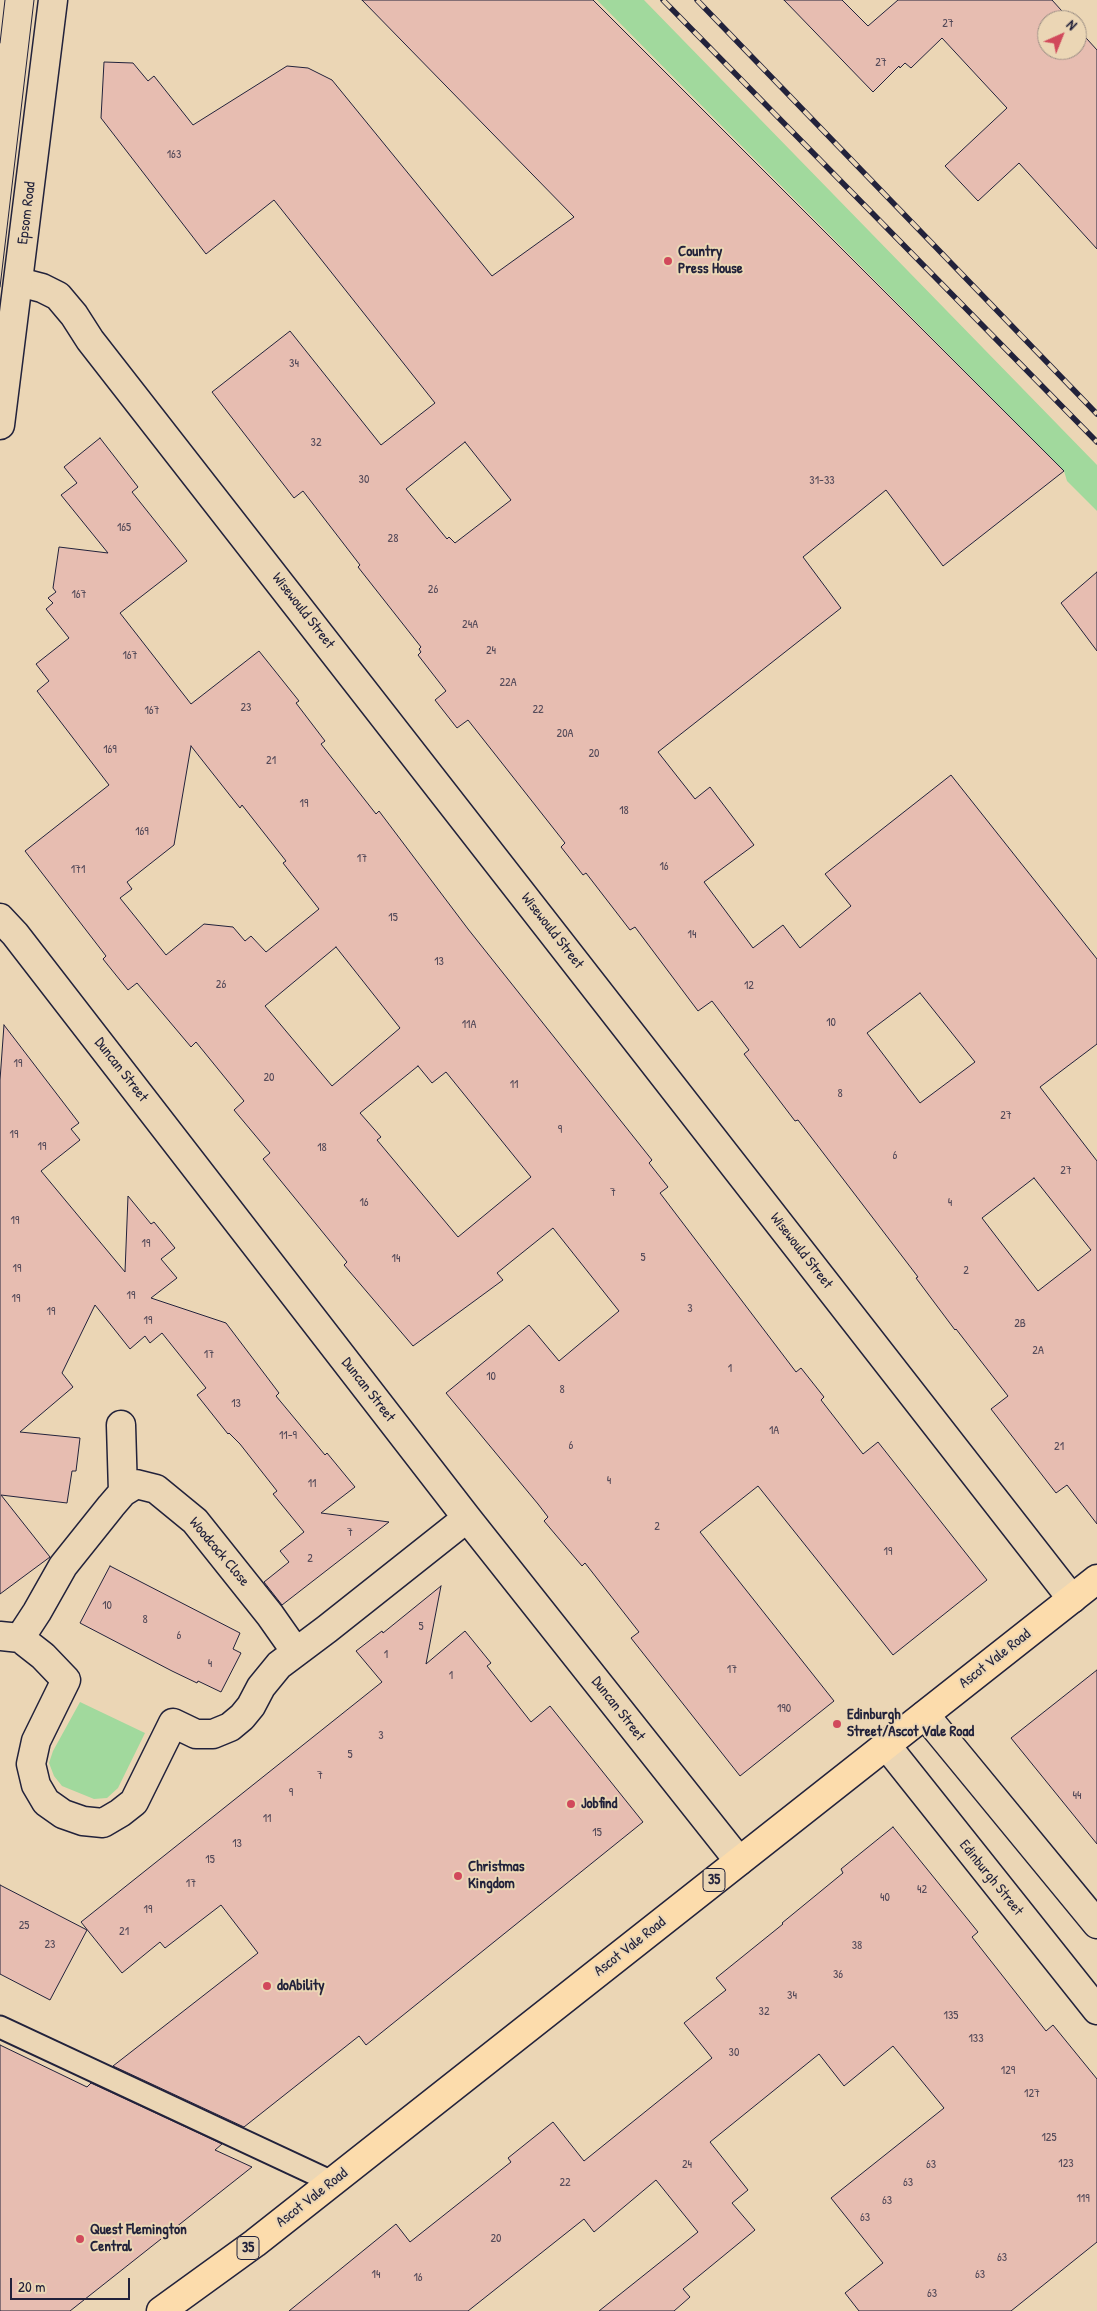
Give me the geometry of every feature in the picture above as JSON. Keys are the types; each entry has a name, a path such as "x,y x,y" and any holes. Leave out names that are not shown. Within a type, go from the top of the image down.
{"main road":[{"name":"Ascot Vale Road","path":"161,2311 255,2243 1097,1579"}],"street":[{"name":"Epsom Road","path":"0,425 53,0"},
{"name":"Wisewould Street","path":"19,282 42,288 58,296 74,315 96,347 1072,1599"},
{"name":"Duncan Street","path":"0,918 15,934 467,1518 739,1861"},
{"path":"121,1425 123,1492 93,1526 63,1566 37,1612 10,1637 43,1656 66,1680 36,1741 31,1764 36,1785 46,1802 63,1814 83,1821 103,1823 120,1814 134,1802 173,1723 196,1734 214,1734 230,1728 242,1718 251,1706 260,1687 278,1665 467,1518"},
{"name":"Woodcock Close","path":"123,1492 136,1484 156,1489 195,1521 270,1615 296,1652"},
{"path":"925,1715 1097,1924"},
{"name":"Edinburgh Street","path":"886,1745 1097,2010"}],"lane":[{"path":"0,2027 332,2182"}],"green space":[{"path":"597,0 644,0 1097,465 1097,511 1067,481 1064,471"},
{"path":"80,1702 145,1733 118,1788 107,1798 94,1799 62,1786 54,1776 49,1763 53,1751"}],"building":[{"path":"362,0 593,0 1064,471 943,566 886,490 803,557 841,608 658,752 695,799 710,787 754,845 704,882 753,948 783,925 800,948 851,906 825,874 951,775 1097,959 1097,1044 1040,1087 1097,1161 1097,1524 1067,1485 1056,1493 991,1409 1008,1396 955,1330 916,1278 918,1277 798,1120 795,1121 744,1054 749,1050 712,1001 698,1011 635,927 630,930 586,873 583,875 561,847 565,843 468,720 457,728 435,700 446,691 418,655 421,652 419,649 421,647 358,567 360,565 303,491 294,498 212,392 290,331 381,445 435,403 274,200 206,254 101,118 104,62 133,63 148,81 154,76 193,125 287,66 308,68 332,80 492,276 574,217","holes":["465,442 511,500 455,543 449,537 447,539 406,489","920,993 975,1062 920,1103 867,1033","1034,1178 1091,1250 1038,1291 982,1218"]},
{"path":"784,0 842,0 868,26 898,0 1052,0 1061,10 1037,10 1037,60 1087,60 1087,39 1097,50 1097,249 1019,163 978,201 945,166 1007,108 942,38 911,68 905,63 900,68 899,66 873,92"},
{"path":"100,438 138,487 132,492 187,561 120,613 191,704 259,651 299,701 296,703 325,741 321,744 376,814 379,811 468,929 652,1160 649,1163 668,1187 660,1193 796,1372 801,1368 824,1397 821,1400 863,1454 878,1442 987,1580 893,1655 758,1486 700,1532 834,1701 740,1776 631,1638 639,1632 585,1563 582,1566 544,1521 548,1517 446,1393 529,1325 559,1361 619,1311 553,1228 497,1273 503,1280 413,1346 344,1265 347,1262 263,1159 270,1153 234,1110 244,1101 196,1042 191,1047 137,983 128,990 103,959 106,956 25,851 109,785 37,691 49,681 36,664 69,638 46,609 53,603 48,598 56,592 53,588 59,547 108,553 61,495 77,483 64,467","holes":["191,746 240,808 242,805 286,861 283,863 319,909 266,952 251,936 245,941 233,927 204,924 166,955 120,898 132,889 127,882 174,845","336,947 400,1028 332,1086 265,1006","418,1066 432,1083 446,1072 531,1177 458,1237 377,1140 381,1137 360,1113"]},
{"path":"1097,572 1097,651 1061,603"},
{"path":"4,1025 79,1123 71,1129 80,1140 41,1171 125,1272 128,1196 151,1224 154,1222 175,1248 161,1259 177,1278 151,1298 226,1323 279,1393 276,1396 325,1455 327,1453 355,1487 321,1513 389,1522 282,1605 264,1582 289,1562 280,1551 304,1532 273,1494 277,1491 240,1444 228,1434 197,1395 206,1388 162,1333 150,1343 145,1336 130,1349 95,1305 62,1373 73,1387 20,1432 80,1438 76,1471 72,1471 67,1503 1,1495 50,1557 0,1594 0,1080"},
{"path":"110,1566 240,1633 233,1649 241,1653 221,1692 172,1671 80,1623"},
{"path":"441,1586 426,1664 465,1631 491,1663 487,1666 531,1722 550,1706 643,1822 366,2045 359,2036 244,2127 113,2066 258,1953 221,1905 165,1948 160,1942 122,1973 81,1922 382,1682 356,1651 382,1631 383,1633"},
{"path":"1097,1670 1097,1844 1011,1738"},
{"path":"893,1827 978,1932 972,1937 1046,2031 1053,2025 1097,2079 1097,2242 1011,2311 859,2311 845,2293 883,2263 831,2198 944,2108 893,2046 844,2086 819,2054 710,2142 748,2190 732,2203 755,2230 683,2289 690,2297 674,2311 599,2311 698,2232 656,2180 594,2232 584,2219 468,2311 289,2311 396,2224 410,2242 511,2162 508,2158 553,2122 584,2161 712,2058 684,2023 726,1990 716,1978 843,1873 841,1869"},
{"path":"0,1885 87,1930 50,2000 0,1974"},
{"name":"Quest Flemington Central","path":"0,2045 87,2087 91,2083 222,2144 215,2150 252,2167 70,2311 0,2311"}],"tram line":[{"path":"0,43 5,0"},
{"path":"0,287 34,0"}],"railway":[{"path":"663,0 1097,442"},
{"path":"697,0 1097,414"}],"place":[{"name":"Country Press House","path":"668,261"},
{"name":"Edinburgh Street/Ascot Vale Road","path":"837,1724"},
{"name":"Jobfind","path":"571,1804"},
{"name":"Christmas Kingdom","path":"458,1876"},
{"name":"doAbility","path":"267,1986"},
{"name":"Quest Flemington Central","path":"80,2239"}]}
